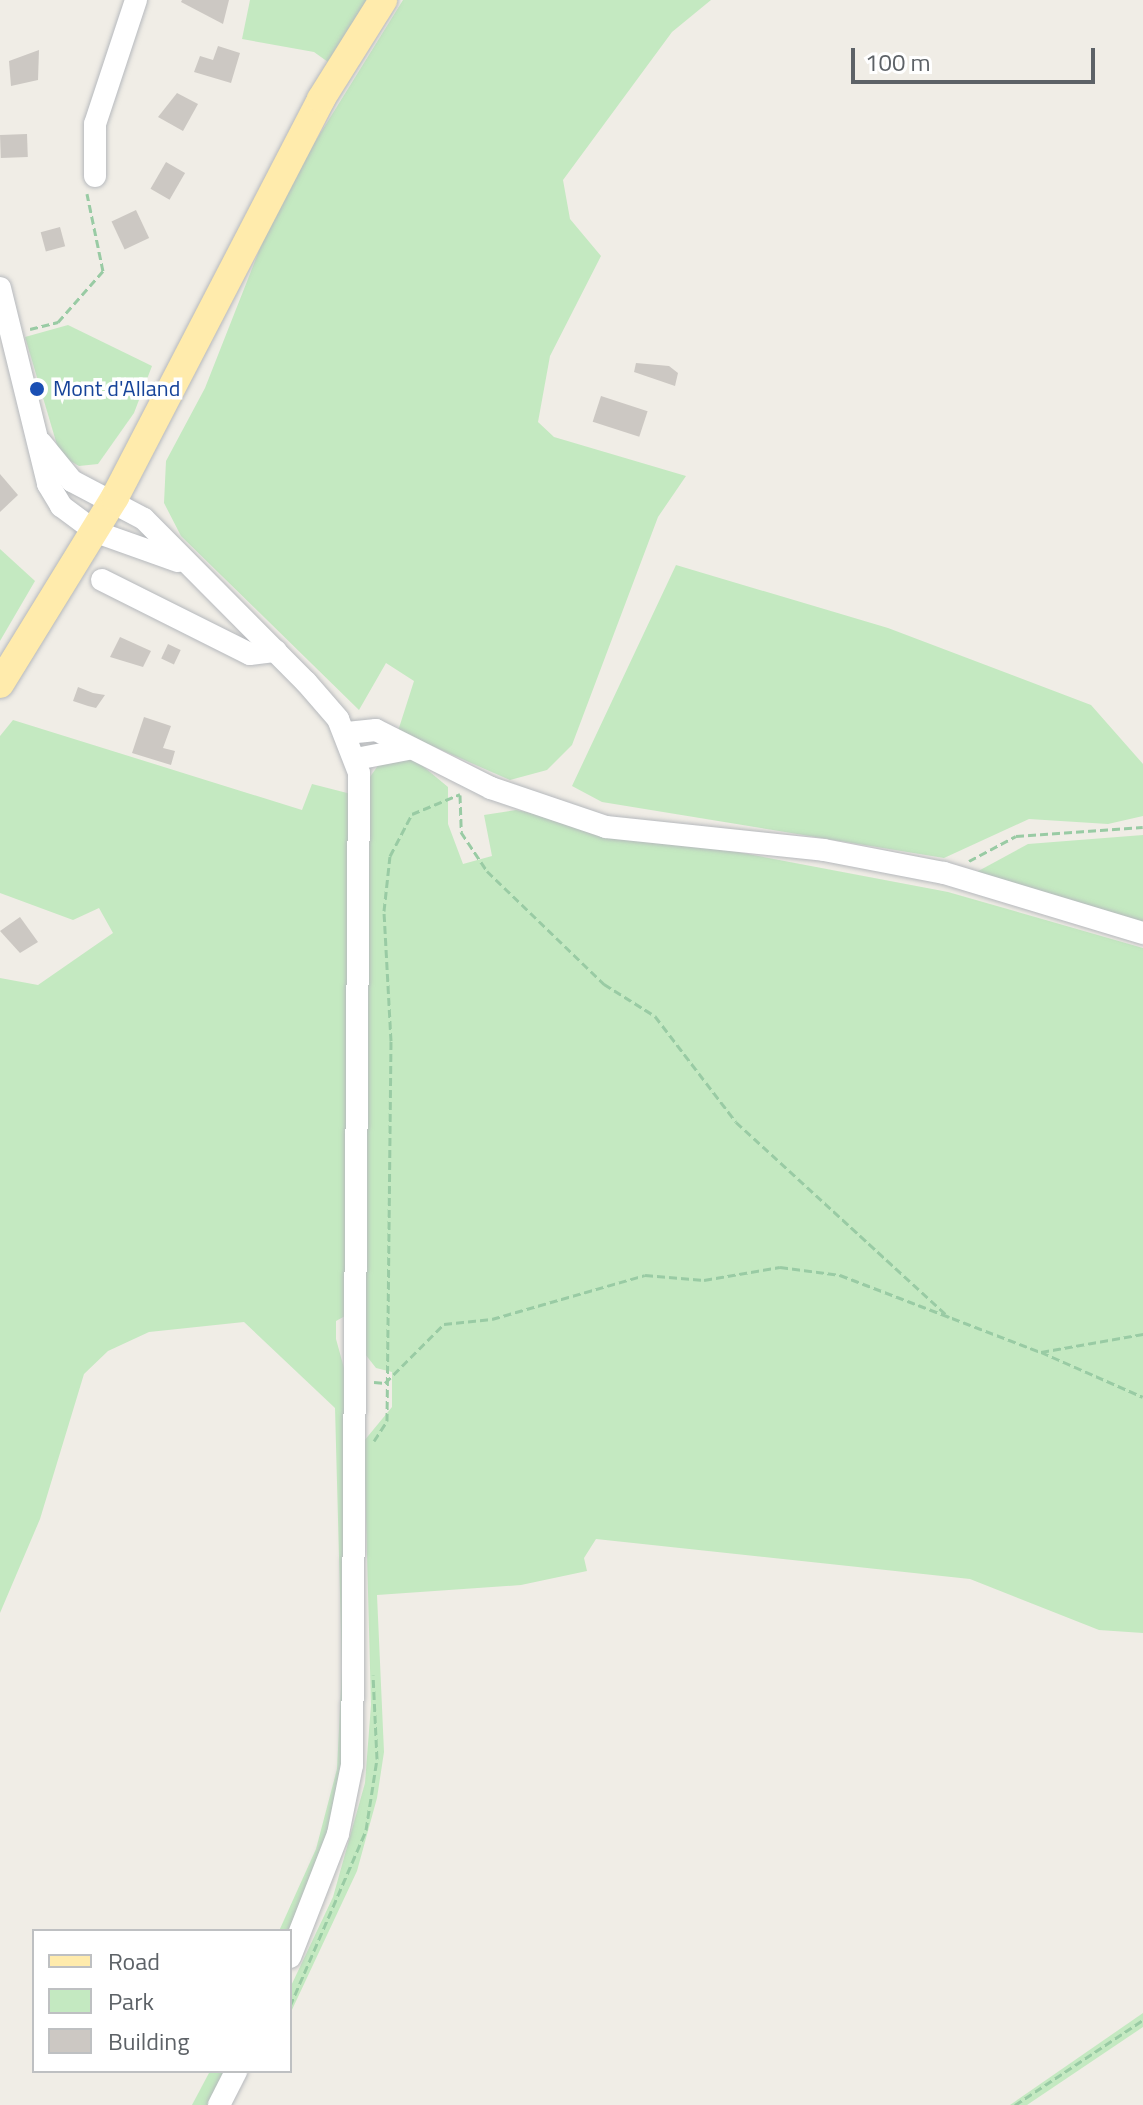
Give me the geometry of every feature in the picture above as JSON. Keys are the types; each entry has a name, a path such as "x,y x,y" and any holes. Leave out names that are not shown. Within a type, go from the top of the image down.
{"main road":[{"path":"0,684 96,532 321,99 383,0"}],"street":[{"path":"95,176 95,124 136,0"},
{"path":"0,288 61,506 96,532 187,565"},
{"path":"41,443 72,481 115,497 276,651 347,733 356,759 359,938 350,1381 352,1765 338,1834 292,1952"},
{"path":"102,580 250,654 276,651"},
{"path":"347,733 376,730 460,784 606,827 824,850 944,873 1143,933"},
{"path":"356,759 408,749"},
{"path":"219,2105 235,2073"}],"path":[{"path":"11,333 58,322 103,271 85,198 95,176"},
{"path":"460,784 461,832 487,871 604,984 655,1016 736,1122 951,1319"},
{"path":"372,1445 387,1421 391,1041 384,911 390,856 412,814 460,784"},
{"path":"944,873 1016,836 1143,827"},
{"path":"350,1381 385,1383 444,1324 492,1319 645,1275 704,1280 780,1267 840,1275 1041,1352 1143,1397"},
{"path":"1041,1352 1143,1334"},
{"path":"292,2001 366,1830 377,1759 373,1667"},
{"path":"1015,2105 1143,2020"}],"green space":[{"path":"250,0 372,0 328,62 314,52 242,39"},
{"path":"403,0 711,0 672,32 563,180 570,219 601,256 550,356 538,422 554,437 686,476 658,517 572,745 547,770 510,780 398,731 414,681 386,663 359,710 181,536 164,503 166,461 205,388 279,200"},
{"path":"68,325 152,366 134,413 98,464 79,466 60,455 25,337"},
{"path":"0,549 35,581 0,641"},
{"path":"676,565 888,628 1091,705 1143,764 1143,816 1108,824 1029,819 944,858 602,802 572,786"},
{"path":"13,720 302,810 312,784 355,795 347,1315 336,1321 336,1339 344,1368 352,1631 346,1785 291,1929 280,1929 316,1849 337,1769 342,1668 335,1408 244,1322 149,1332 108,1351 84,1374 40,1519 0,1613 0,978 38,985 113,933 99,908 73,920 0,893 0,736"},
{"path":"413,758 448,787 448,824 463,864 492,856 484,815 516,810 948,892 1143,948 1143,1633 1099,1630 970,1579 596,1539 584,1558 587,1571 521,1585 377,1595 384,1752 377,1798 357,1871 292,2010 292,1984 333,1897 365,1783 371,1705 364,1441 392,1407 392,1372 376,1368 365,1354 370,777 379,764"},
{"path":"1143,835 1143,925 971,875 1028,844"},
{"path":"1143,2013 1143,2027 1027,2105 1010,2105"},
{"path":"209,2073 225,2073 209,2105 192,2105"}],"building":[{"path":"182,0 229,0 223,24 181,2"},
{"path":"218,46 240,53 231,83 194,72 200,56 213,60"},
{"path":"39,50 38,80 11,86 9,61"},
{"path":"177,93 198,104 183,131 158,117"},
{"path":"27,134 28,157 1,158 0,135"},
{"path":"166,162 185,173 170,200 150,189"},
{"path":"136,210 149,238 125,250 112,221"},
{"path":"60,227 65,246 46,251 41,232"},
{"path":"636,363 669,366 678,373 675,386 634,372"},
{"path":"601,396 648,411 639,437 593,422"},
{"path":"0,474 18,495 0,512"},
{"path":"120,637 151,651 143,667 110,657"},
{"path":"168,644 181,650 174,664 161,659"},
{"path":"78,687 105,695 96,708 88,706 73,701"},
{"path":"144,717 171,726 163,748 175,751 171,765 132,753"},
{"path":"20,917 38,942 20,953 0,931"}],"place":[{"name":"Mont d'Alland","path":"37,389"}]}
